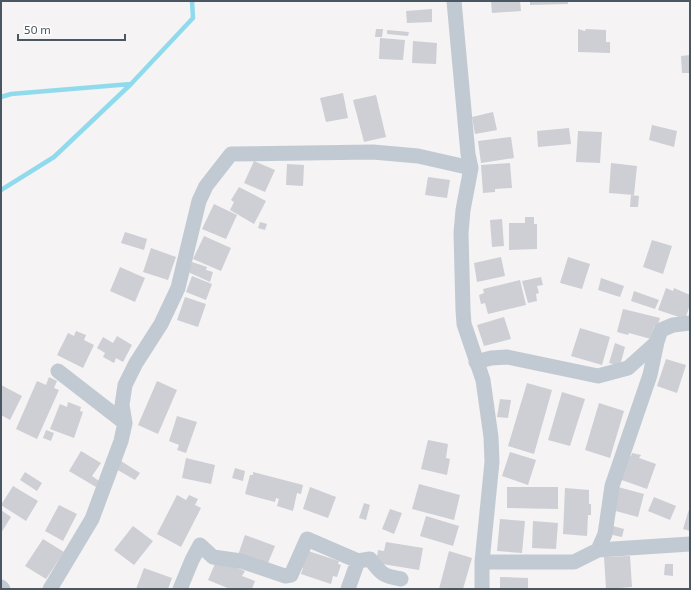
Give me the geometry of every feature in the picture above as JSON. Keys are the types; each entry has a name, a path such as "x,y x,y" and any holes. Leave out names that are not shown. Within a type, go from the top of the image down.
{"street":[{"path":"454,1 468,154 471,168 463,210 460,267 464,324 483,380 491,437 492,462 482,562 482,589"},
{"path":"50,589 92,519 122,441 125,423 122,405 125,385 136,363 161,324 178,288 199,201 206,186 231,154 373,152 418,156 471,168"},
{"path":"598,550 605,534 612,486 650,375 661,330 673,325 690,323"},
{"path":"476,362 491,358 507,357 598,376 628,368 657,342"},
{"path":"58,371 125,423"},
{"path":"180,589 200,545 213,557 240,561 285,576 291,575 307,539 358,561 370,559 386,577 401,580"},
{"path":"482,562 574,562 598,550 690,544"},
{"path":"348,589 358,561"}],"building":[{"path":"491,1 520,1 521,11 492,13"},
{"path":"530,1 568,1 568,4 530,5"},
{"path":"432,9 432,22 407,23 406,11"},
{"path":"376,29 383,29 382,37 375,37"},
{"path":"578,29 585,31 586,29 606,30 606,42 610,42 610,53 578,52"},
{"path":"387,30 409,32 408,36 387,34"},
{"path":"380,38 405,40 403,60 379,59"},
{"path":"413,41 437,43 436,64 412,63"},
{"path":"690,55 690,73 682,73 681,56"},
{"path":"343,93 348,118 326,122 320,98"},
{"path":"376,95 386,137 364,142 353,100"},
{"path":"493,112 497,130 475,134 472,117"},
{"path":"652,125 677,131 674,147 649,140"},
{"path":"569,128 571,144 538,147 537,131"},
{"path":"578,131 602,132 600,163 576,162"},
{"path":"511,137 514,158 481,163 478,141"},
{"path":"254,161 275,170 265,192 244,183"},
{"path":"510,163 512,188 495,189 495,192 483,193 481,165"},
{"path":"611,163 637,166 634,195 609,193"},
{"path":"287,164 304,165 303,186 286,185"},
{"path":"428,177 450,180 447,198 425,195"},
{"path":"239,187 266,201 254,224 230,210 234,202 231,200"},
{"path":"631,195 639,196 638,207 630,207"},
{"path":"214,204 237,215 226,239 202,229"},
{"path":"525,217 534,217 534,224 537,224 537,249 509,250 509,223 525,223"},
{"path":"502,219 504,246 492,247 490,220"},
{"path":"260,222 267,224 265,230 258,228"},
{"path":"125,232 147,239 144,250 121,243"},
{"path":"204,236 231,248 221,271 193,259"},
{"path":"652,240 672,246 663,274 643,267"},
{"path":"151,248 176,257 168,280 143,272"},
{"path":"501,257 505,276 477,282 474,263"},
{"path":"568,257 590,264 582,289 560,283"},
{"path":"192,262 207,267 206,270 213,272 210,282 188,272"},
{"path":"120,267 145,278 135,302 110,291"},
{"path":"192,276 212,284 206,300 186,292"},
{"path":"541,277 543,285 537,286 539,293 536,294 537,301 528,303 522,281"},
{"path":"601,278 624,286 620,297 598,290"},
{"path":"520,280 526,305 488,314 485,303 481,304 479,295 484,293 483,289"},
{"path":"666,288 673,291 674,288 690,295 690,305 685,319 658,310"},
{"path":"634,291 659,300 655,309 631,301"},
{"path":"185,297 206,304 198,327 177,320"},
{"path":"623,309 660,318 657,327 654,326 651,339 629,333 628,335 617,332"},
{"path":"504,317 511,339 484,346 477,325"},
{"path":"580,328 610,337 602,365 571,356"},
{"path":"76,331 86,335 84,340 94,345 83,368 57,355 68,333 74,336"},
{"path":"117,336 132,345 123,362 116,358 114,363 103,357 105,353 97,348 103,337 113,343"},
{"path":"615,343 625,347 620,366 609,363"},
{"path":"666,359 686,365 677,393 657,386"},
{"path":"49,377 57,381 54,388 59,390 37,439 16,429 37,381 46,385"},
{"path":"157,381 177,390 158,434 138,425"},
{"path":"527,383 552,390 534,454 508,446"},
{"path":"1,385 22,396 10,420 1,415"},
{"path":"562,392 585,399 570,446 548,440"},
{"path":"500,399 511,400 508,418 497,417"},
{"path":"68,402 81,407 80,411 83,412 74,438 50,429 60,404 67,407"},
{"path":"599,403 624,411 610,458 585,450"},
{"path":"177,416 197,422 186,453 177,450 179,445 169,441"},
{"path":"46,430 54,433 51,441 43,438"},
{"path":"428,440 448,444 446,458 450,459 447,475 421,469"},
{"path":"81,451 101,463 92,476 99,481 96,487 69,471"},
{"path":"510,452 536,460 528,485 502,476"},
{"path":"625,453 631,456 632,453 641,455 639,458 656,464 647,489 616,478"},
{"path":"186,458 215,465 211,484 182,478"},
{"path":"121,461 140,473 135,480 116,469"},
{"path":"235,468 245,471 243,481 232,478"},
{"path":"25,472 42,483 37,491 20,480"},
{"path":"253,472 303,485 301,494 297,493 293,511 277,506 279,499 276,498 275,502 245,494 250,475 253,475"},
{"path":"419,484 460,495 454,520 412,509"},
{"path":"13,486 38,501 26,521 1,505"},
{"path":"310,487 336,497 328,518 303,509"},
{"path":"507,487 558,487 558,509 507,508"},
{"path":"618,487 644,494 638,517 612,510"},
{"path":"565,488 589,490 591,515 588,515 587,536 563,534"},
{"path":"177,495 186,500 189,495 198,499 195,505 201,508 181,547 157,534"},
{"path":"654,497 676,506 670,520 648,511"},
{"path":"364,503 370,505 366,520 359,518"},
{"path":"59,505 77,514 63,541 45,531"},
{"path":"690,506 690,531 683,529"},
{"path":"390,509 402,513 394,534 382,529"},
{"path":"1,510 11,517 1,533"},
{"path":"426,516 459,526 453,546 420,536"},
{"path":"500,519 525,521 522,553 497,551"},
{"path":"533,521 558,523 556,549 532,548"},
{"path":"609,525 624,529 622,537 608,534"},
{"path":"133,526 153,541 134,565 114,550"},
{"path":"245,535 275,546 266,568 237,558"},
{"path":"43,539 64,552 46,579 25,566"},
{"path":"386,542 423,548 419,570 376,563 378,550 384,551"},
{"path":"305,550 339,561 338,564 341,565 337,577 333,576 331,584 301,574 303,568 300,567"},
{"path":"449,551 472,558 463,589 439,589"},
{"path":"630,556 632,587 606,589 604,557"},
{"path":"217,559 245,571 242,576 255,581 252,589 230,589 208,580"},
{"path":"665,564 673,564 673,576 664,575"},
{"path":"144,568 172,578 168,589 136,589"},
{"path":"500,577 528,578 528,589 500,589"}],"waterway":[{"path":"1,190 54,157 131,84 193,18 192,1"},
{"path":"1,97 11,94 131,84"}]}
